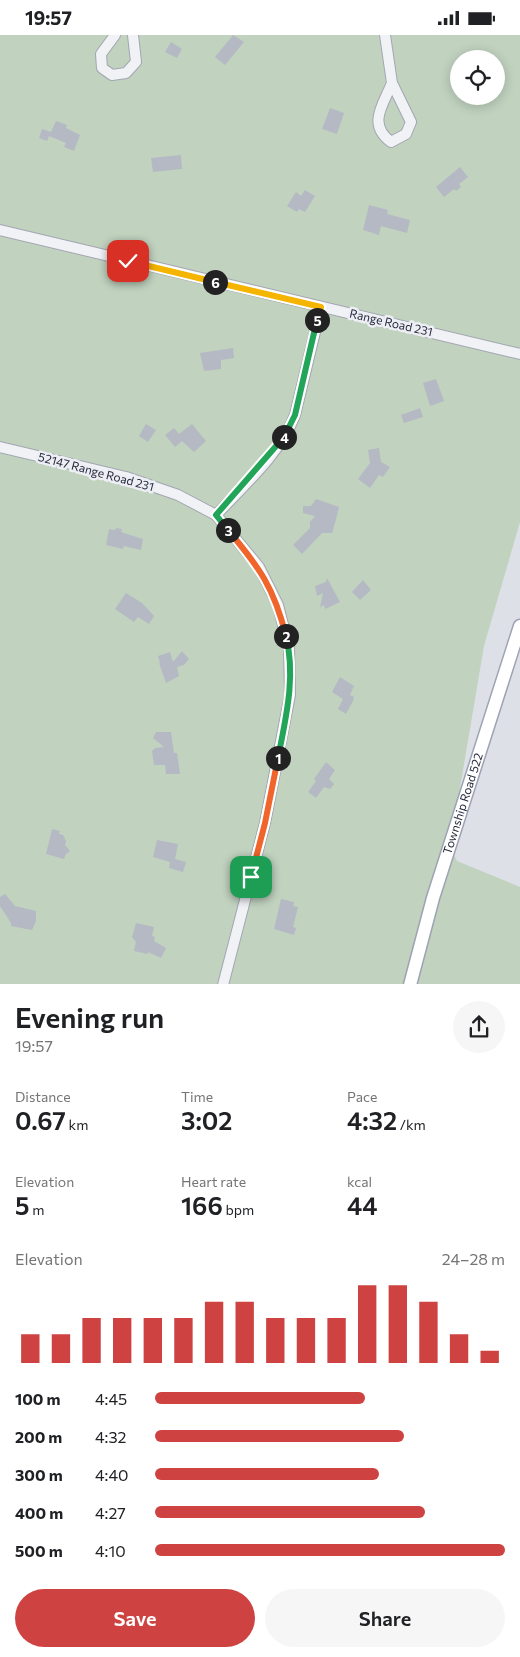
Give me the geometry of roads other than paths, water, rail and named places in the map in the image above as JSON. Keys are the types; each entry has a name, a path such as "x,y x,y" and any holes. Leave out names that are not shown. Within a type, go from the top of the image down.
{"main road":[{"name":"Township Road 522","path":"410,984 436,889 520,625"}],"street":[{"path":"115,35 101,54 102,68 112,75 126,73 136,61 132,35"},
{"path":"385,35 392,83 411,122 406,134 391,142 381,135 377,120 392,83"},
{"name":"Range Road 231","path":"0,231 520,354"},
{"path":"216,515 270,455 289,430 295,415 321,307"},
{"name":"52147 Range Road 231","path":"0,447 126,477 178,495 216,515 259,567 278,605 289,649 290,695 265,823 223,984"}]}
